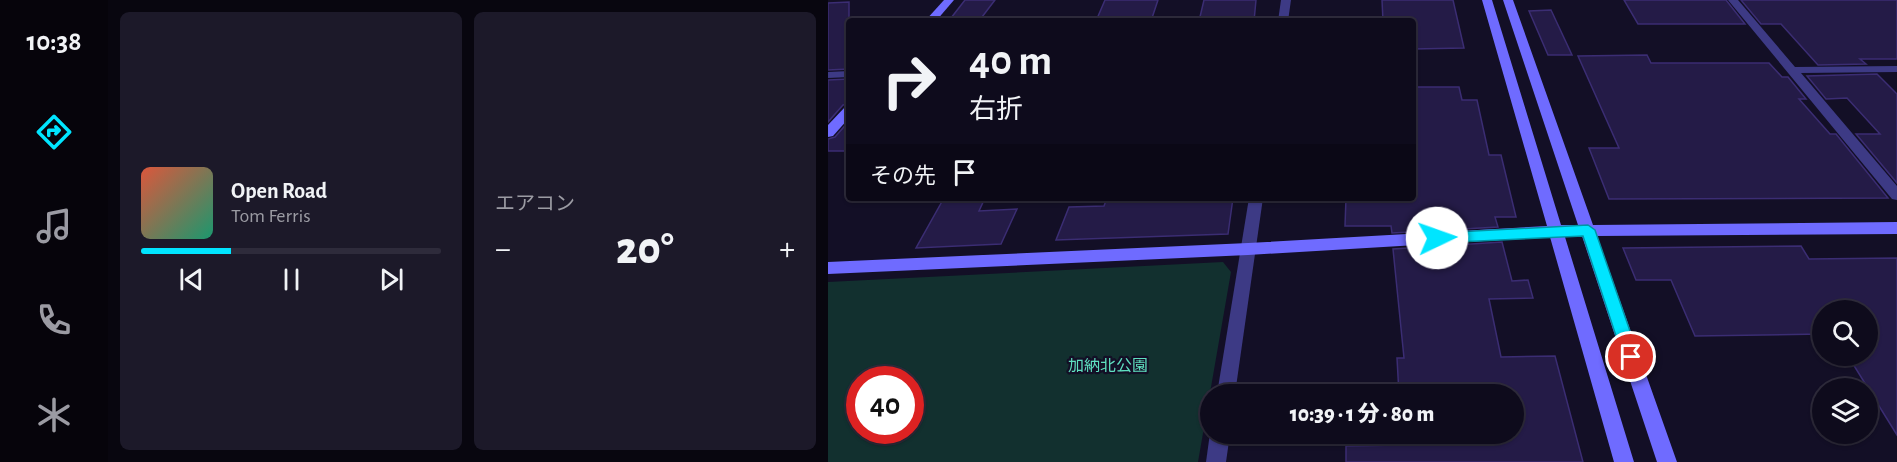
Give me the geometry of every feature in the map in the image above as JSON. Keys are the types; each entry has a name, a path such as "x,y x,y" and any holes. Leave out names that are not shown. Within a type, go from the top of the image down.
{"street":[{"path":"933,18 949,0"},
{"path":"1283,18 1286,0"},
{"path":"1487,0 1624,462"},
{"path":"1508,0 1667,462"},
{"path":"1733,0 1897,195"},
{"path":"1791,70 1897,69"},
{"path":"828,75 846,74"},
{"path":"828,133 846,113"},
{"path":"1228,384 1256,201"},
{"path":"828,268 1248,249 1556,231 1897,228"},
{"path":"1215,462 1218,444"}],"green space":[{"name":"加納北公園","path":"1223,262 1231,272 1212,384 1200,384 1201,444 1198,462 828,462 828,282"}],"building":[{"path":"965,0 995,0 982,17 951,18"},
{"path":"1105,0 1158,0 1152,18 1097,18"},
{"path":"1204,0 1256,0 1254,18 1200,18"},
{"path":"1382,0 1453,0 1464,48 1416,49 1416,18 1383,18"},
{"path":"1624,0 1726,0 1745,24 1638,24"},
{"path":"1741,0 1897,0 1897,59 1860,59 1866,64 1818,65 1781,24 1761,24"},
{"path":"849,2 849,18 846,18 846,69 828,70 828,3"},
{"path":"1551,10 1572,55 1548,55 1529,11"},
{"path":"1647,55 1651,63 1769,63 1782,77 1788,77 1806,99 1799,99 1830,134 1836,134 1888,198 1609,199 1589,148 1619,148 1578,56"},
{"path":"1877,74 1897,94 1897,183 1856,134 1880,134 1847,98 1826,99 1807,76"},
{"path":"846,79 846,104 828,122 828,80"},
{"path":"1416,87 1459,87 1462,100 1477,100 1489,155 1501,155 1516,217 1495,217 1498,227 1392,233 1391,226 1345,226 1346,201 1416,201"},
{"path":"846,124 846,151 828,151 828,139 835,137"},
{"path":"942,201 984,201 979,211 1017,209 1001,244 916,248"},
{"path":"1106,201 1233,201 1228,234 1056,240 1069,207 1104,206"},
{"path":"1502,242 1512,281 1528,280 1533,298 1489,299 1501,357 1555,356 1583,462 1346,462 1346,446 1524,444 1524,384 1398,384 1397,358 1404,358 1393,249"},
{"path":"1801,246 1809,259 1897,258 1897,435 1878,404 1878,378 1862,378 1854,366 1878,366 1878,300 1812,300 1812,334 1695,336 1671,280 1636,280 1623,248"}],"route":[{"path":"1437,238 1588,230 1631,357"}]}
